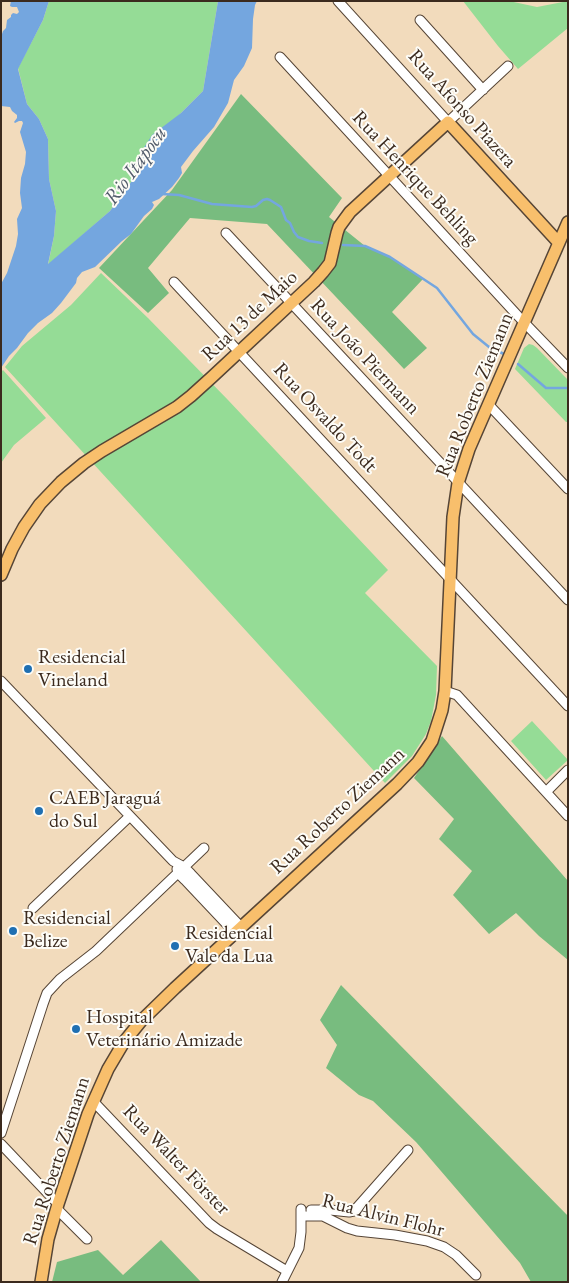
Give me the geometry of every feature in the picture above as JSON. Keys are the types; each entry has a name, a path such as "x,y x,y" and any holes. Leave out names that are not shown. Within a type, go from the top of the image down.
{"main road":[{"name":"Rua 13 de Maio","path":"1,575 24,526 40,504 61,482 102,451 184,402 292,303 326,268 332,256 337,233 346,217 448,122"},
{"name":"Rua Afonso Piazera","path":"448,122 559,242"},
{"name":"Rua Roberto Ziemann","path":"42,1282 48,1239 57,1207 93,1101 114,1057 133,1030 175,988 397,784 418,762 436,731 445,691 453,517 458,483 469,449 568,222"}],"street":[{"name":"Rua Afonso Piazera","path":"338,1 448,122"},
{"path":"419,22 482,91"},
{"name":"Rua Henrique Behling","path":"280,57 568,368"},
{"name":"Rua 13 de Maio","path":"448,122 508,66"},
{"name":"Rua João Piermann","path":"226,233 568,600"},
{"name":"Rua Osvaldo Todt","path":"174,282 568,706"},
{"path":"489,405 568,489"},
{"path":"1,681 238,930"},
{"path":"445,691 457,695 568,816"},
{"path":"546,792 568,770"},
{"path":"32,908 130,816"},
{"path":"1,1133 48,993 60,979 96,951 204,848"},
{"name":"Rua Walter Förster","path":"93,1101 209,1222 217,1229 287,1271"},
{"path":"1,1144 87,1239"},
{"path":"282,1282 299,1248 301,1212 354,1211 408,1150"},
{"name":"Rua Alvin Flohr","path":"301,1212 323,1216 357,1231 428,1241 444,1247 456,1255 476,1275"}],"green space":[{"path":"49,1 218,1 203,91 140,154 137,174 110,211 48,265 54,236 56,211 49,179 48,139 39,119 27,104 18,68 43,20"},
{"path":"463,1 509,1 537,7 568,1 568,28 518,69"},
{"path":"241,94 342,198 329,217 365,246 390,257 423,279 392,312 427,348 404,369 267,224 190,218 148,268 169,293 148,313 99,268 172,190"},
{"path":"101,273 228,400 388,570 365,593 437,666 436,695 431,721 426,734 412,756 385,783 5,367 22,346 71,305"},
{"path":"529,344 537,348 568,380 568,422 515,369 524,348"},
{"path":"3,370 46,418 14,445 1,463 1,372"},
{"path":"532,721 568,760 546,780 511,741"},
{"path":"442,736 568,881 568,960 539,936 516,913 489,934 453,895 472,871 439,839 454,819 414,778"},
{"path":"341,985 568,1216 568,1282 531,1282 520,1263 416,1142 373,1101 359,1095 326,1068 337,1045 320,1020"},
{"path":"161,1240 201,1282 52,1282 57,1262 98,1250 123,1275"}],"water":[{"path":"11,1 49,1 43,20 18,69 27,104 39,119 48,139 49,179 56,211 54,236 48,264 110,211 137,174 140,154 152,135 181,113 203,91 218,1 257,1 253,19 252,48 244,66 234,80 228,103 214,127 181,167 182,173 179,178 159,199 152,202 154,205 152,209 144,216 131,234 95,267 82,272 61,303 28,333 1,368 1,284 7,273 16,246 18,234 17,219 22,208 21,178 26,152 20,132 22,121 15,123 17,115 10,107 1,106 1,37 6,28 7,20 13,13 17,14 19,12 17,7 10,6"}],"waterway":[{"path":"162,194 179,195 212,204 252,207 267,199 281,207 286,220 290,223 298,237 322,243"},
{"path":"343,245 365,246 390,257 437,288 473,334 489,347 504,354"},
{"path":"518,364 546,388 567,388"}],"place":[{"name":"Residencial Vineland","path":"28,669"},
{"name":"CAEB Jaraguá do Sul","path":"39,811"},
{"name":"Residencial Belize","path":"13,931"},
{"name":"Residencial Vale da Lua","path":"175,946"},
{"name":"Hospital Veterinário Amizade","path":"76,1029"}],"water label":[{"name":"Rio Itapocu","path":"136,166"}]}
